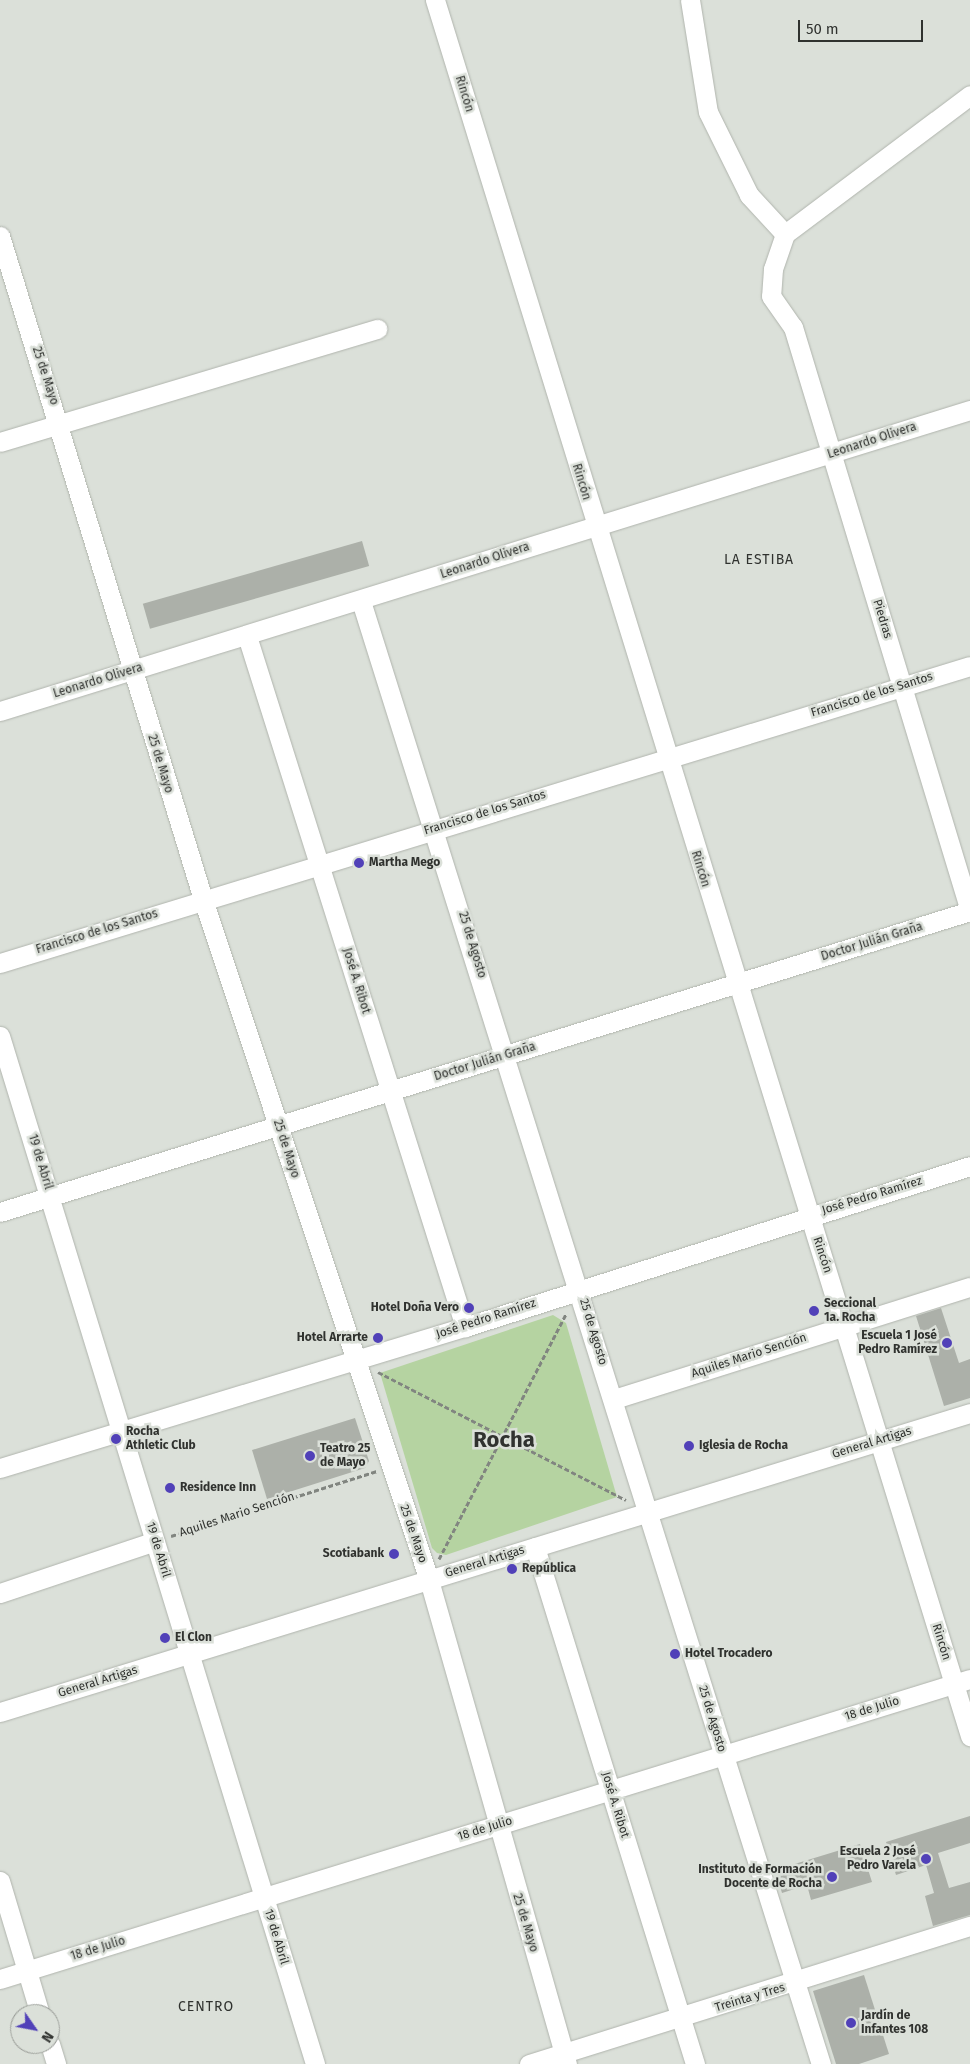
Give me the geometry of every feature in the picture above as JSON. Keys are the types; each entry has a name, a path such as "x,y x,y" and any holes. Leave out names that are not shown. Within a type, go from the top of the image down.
{"street":[{"name":"Rincón","path":"435,0 665,757 879,1441 962,1682 970,1736"},
{"path":"690,0 708,112 749,195 785,234 970,95"},
{"name":"Piedras","path":"785,234 773,269 771,296 793,327 830,455 970,911"},
{"name":"25 de Mayo","path":"0,236 60,424 131,671 203,899 352,1358 429,1580 496,1826 565,2059"},
{"path":"0,442 377,329"},
{"name":"Leonardo Olivera","path":"0,711 361,601 594,526 830,455 970,410"},
{"name":"25 de Agosto","path":"361,601 435,828 820,2064"},
{"name":"José A. Ribot","path":"247,636 465,1327"},
{"name":"Francisco de los Santos","path":"0,962 665,757 970,666"},
{"name":"Doctor Julián Graña","path":"0,1212 970,911"},
{"name":"19 de Abril","path":"0,1036 51,1197 315,2064"},
{"name":"José Pedro Ramírez","path":"0,1468 352,1358 465,1327 579,1288 970,1166"},
{"name":"Aquiles Mario Sención","path":"614,1399 970,1288"},
{"name":"General Artigas","path":"0,1712 970,1413"},
{"path":"0,1593 155,1541"},
{"name":"José A. Ribot","path":"535,1547 695,2064"},
{"name":"18 de Julio","path":"0,1978 962,1682"},
{"path":"0,1881 37,2004"},
{"name":"Treinta y Tres","path":"529,2064 565,2059 970,1926"}],"path":[{"path":"429,1580 579,1288"},
{"path":"352,1358 649,1511"},
{"name":"Aquiles Mario Sención","path":"155,1541 389,1467"}],"green space":[{"path":"553,1315 566,1323 617,1497 446,1555 437,1553 432,1548 380,1373"}],"building":[{"path":"362,541 369,566 150,629 143,604"},
{"name":"Escuela 1 José Pedro Ramírez","path":"941,1308 959,1363 970,1359 970,1398 944,1406 916,1316"},
{"name":"Teatro 25 de Mayo","path":"355,1418 369,1461 365,1468 267,1499 252,1450"},
{"path":"970,1816 970,1843 938,1853 949,1888 970,1882 970,1915 933,1926 925,1896 934,1893 926,1865 896,1875 886,1842"},
{"path":"860,1844 872,1882 811,1900 807,1885 782,1893 775,1870"},
{"name":"Jardín de Infantes 108","path":"864,1975 889,2054 859,2064 836,2064 813,1991"}],"place":[{"name":"Martha Mego","path":"359,863"},
{"name":"Hotel Doña Vero","path":"469,1308"},
{"name":"Seccional 1a. Rocha","path":"814,1311"},
{"name":"Hotel Arrarte","path":"378,1338"},
{"name":"Escuela 1 José Pedro Ramírez","path":"947,1343"},
{"name":"Rocha Athletic Club","path":"116,1439"},
{"name":"Iglesia de Rocha","path":"689,1446"},
{"name":"Teatro 25 de Mayo","path":"310,1456"},
{"name":"Residence Inn","path":"170,1488"},
{"name":"Scotiabank","path":"394,1554"},
{"name":"República","path":"512,1569"},
{"name":"El Clon","path":"165,1638"},
{"name":"Hotel Trocadero","path":"675,1654"},
{"name":"Escuela 2 José Pedro Varela","path":"926,1859"},
{"name":"Instituto de Formación Docente de Rocha","path":"832,1877"},
{"name":"Jardín de Infantes 108","path":"851,2023"}],"district":[{"name":"LA ESTIBA","path":"759,560"},
{"name":"Rocha","path":"504,1440"},
{"name":"CENTRO","path":"206,2007"}]}
